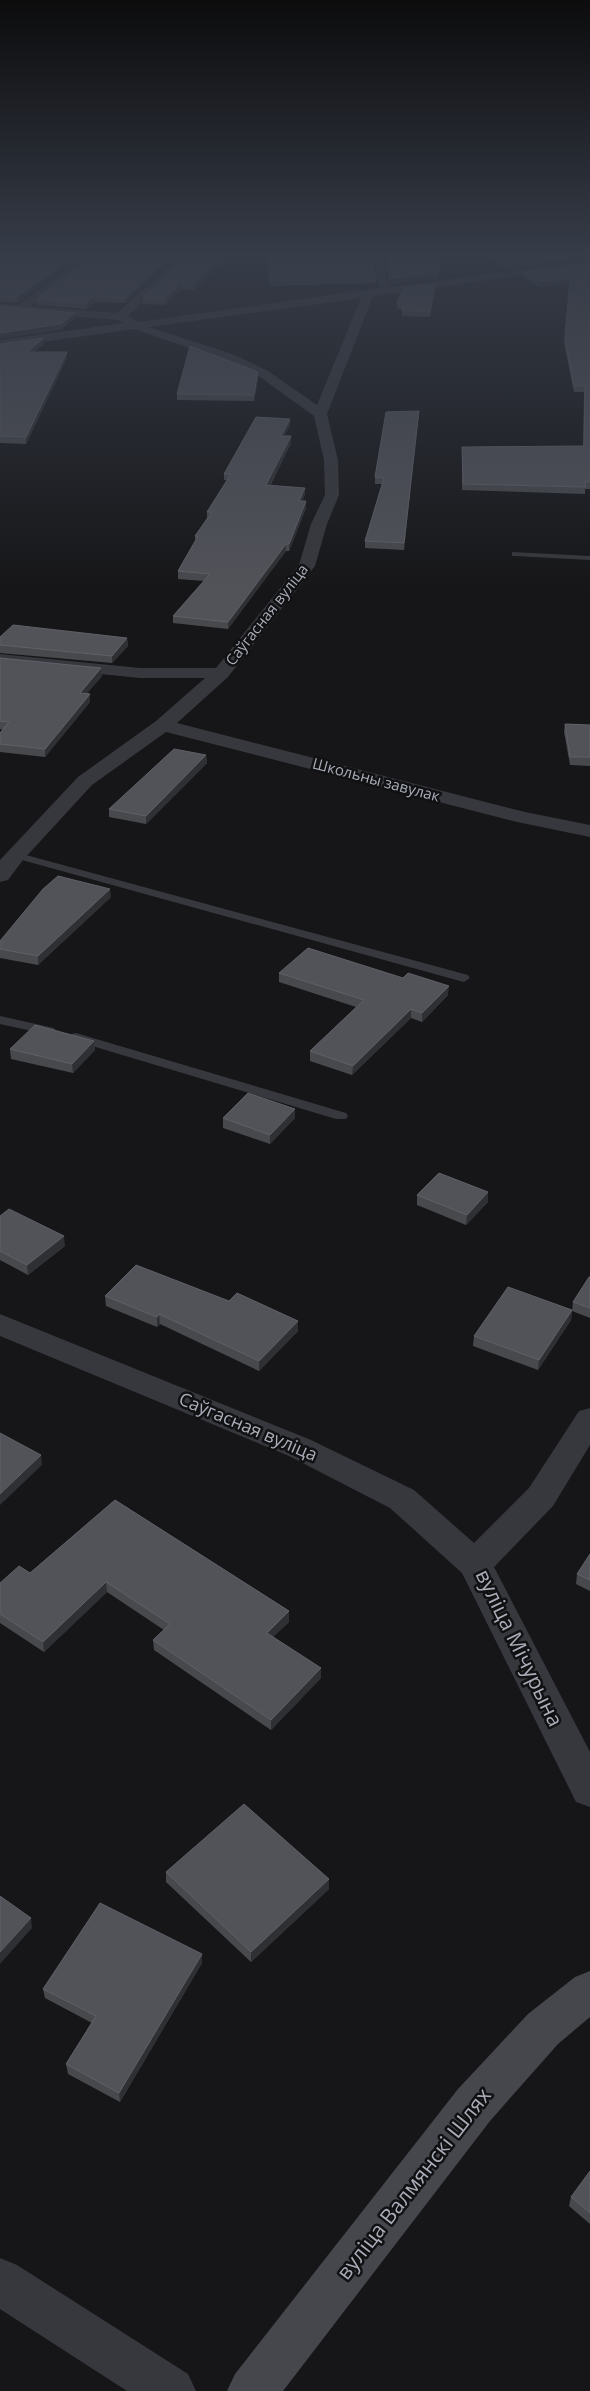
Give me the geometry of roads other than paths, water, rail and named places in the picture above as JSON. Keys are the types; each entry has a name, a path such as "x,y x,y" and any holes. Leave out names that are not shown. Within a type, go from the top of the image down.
{"main road":[{"name":"вуліца Валмянскі Шлях","path":"252,2391 474,2106 543,2029 590,1991"}],"street":[{"path":"251,368 264,374 320,414 339,368"},
{"name":"Саўгасная вуліца","path":"0,875 7,854 86,781 163,725 222,673 307,566 319,524 332,494 331,460 320,414"},
{"path":"0,659 140,673 222,673"},
{"path":"140,673 163,686 185,705"},
{"name":"Школьны завулак","path":"163,725 524,818 590,831"},
{"name":"Саўгасная вуліца","path":"0,1324 300,1448 402,1499 475,1564"},
{"name":"вуліца Мічурына","path":"590,1419 541,1497 475,1564 590,1790"},
{"path":"0,2282 171,2391"}],"lane":[{"path":"515,554 590,558"},
{"path":"7,854 464,978"},
{"path":"0,1020 100,1043 341,1116"}]}
